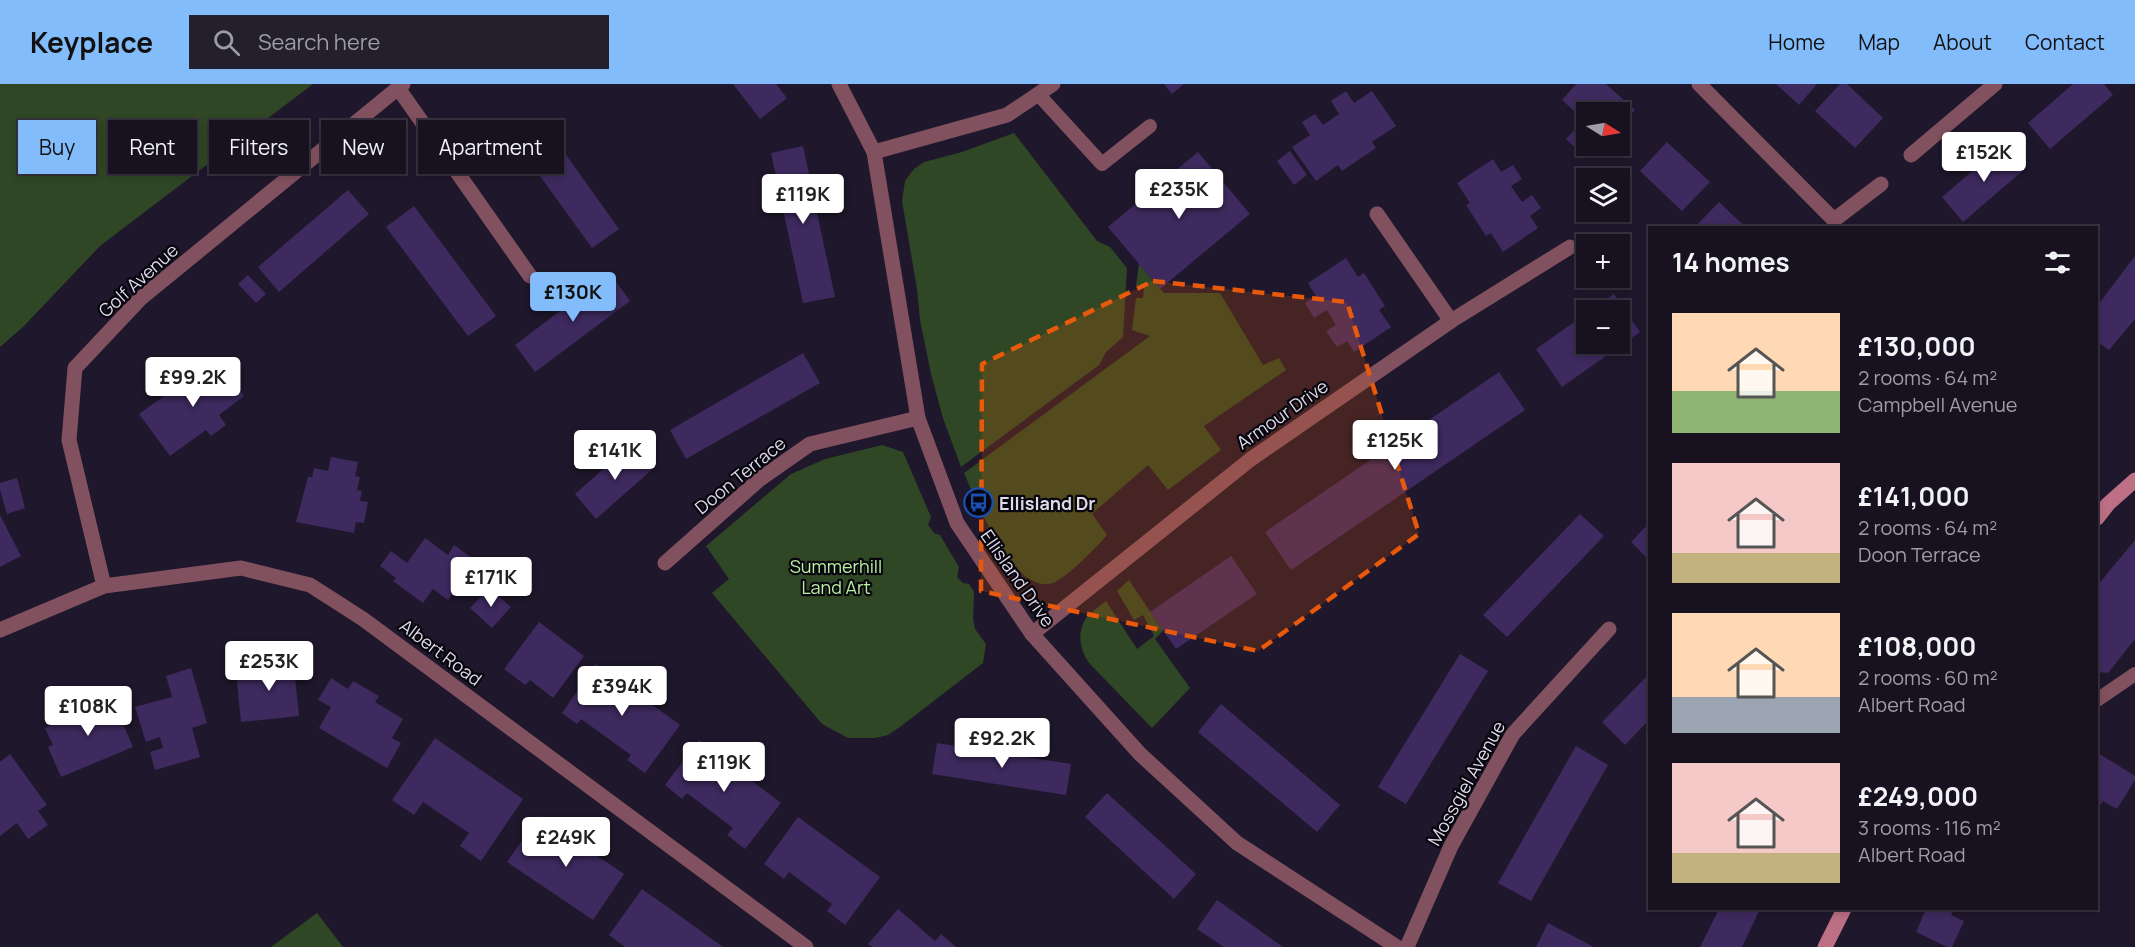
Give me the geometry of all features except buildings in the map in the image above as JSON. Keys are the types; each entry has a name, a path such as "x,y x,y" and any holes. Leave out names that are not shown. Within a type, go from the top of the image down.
{"street":[{"name":"Ellisland Drive","path":"839,84 874,152 918,417 957,523 1032,634 1140,753 1237,843 1397,947"},
{"path":"874,152 1006,115 1053,84"},
{"path":"1699,84 1835,224 1881,184"},
{"path":"1911,155 1995,84"},
{"path":"401,86 530,276"},
{"name":"Golf Avenue","path":"104,586 69,440 75,368 140,299 401,86"},
{"path":"1377,214 1451,321"},
{"name":"Armour Drive","path":"1032,634 1251,459 1451,321 1570,247"},
{"name":"Doon Terrace","path":"665,563 760,479 810,444 918,417"},
{"path":"2098,517 2135,480"},
{"name":"Albert Road","path":"0,630 104,586 241,568 310,585 363,619 806,947"},
{"name":"Mossgiel Avenue","path":"1407,947 1451,846 1513,734 1609,629"},
{"path":"1825,947 1844,910"}],"lane":[{"path":"1038,94 1102,164 1150,126"},
{"path":"2098,699 2135,674"}],"highlighted area":[{"path":"1153,281 1347,302 1419,534 1258,651 981,591 982,364"}],"green space":[{"path":"0,84 313,84 266,120 209,120 209,163 197,172 197,120 108,120 108,174 195,174 100,246 24,326 0,347"},
{"path":"1014,133 1097,241 1110,247 1127,268 1123,337 1106,352 1099,365 961,467 943,418 920,320 902,201 905,181 914,169 924,162 962,152"},
{"path":"1139,264 1164,293 1220,293 1263,365 1279,358 1286,370 1204,426 1221,450 1168,490 1148,465 1092,514 1107,535 1061,579 1040,584 1026,576 1012,563 988,524 964,473 1150,336 1132,330 1136,298 1143,298 1144,287 1136,286"},
{"name":"Summerhill Land Art","path":"882,445 903,452 931,517 928,525 934,533 940,535 959,567 957,577 963,583 969,584 974,592 975,629 986,644 983,663 900,727 888,735 875,738 848,738 822,724 712,593 729,579 706,546 791,474 825,459"},
{"path":"1129,580 1163,631 1155,639 1190,688 1152,728 1090,664 1084,653 1080,635 1087,617 1106,601 1137,649 1154,636 1143,615 1134,620 1117,591"},
{"path":"317,913 343,947 271,947"}],"place":[{"name":"Ellisland Dr","path":"978,503"}]}
